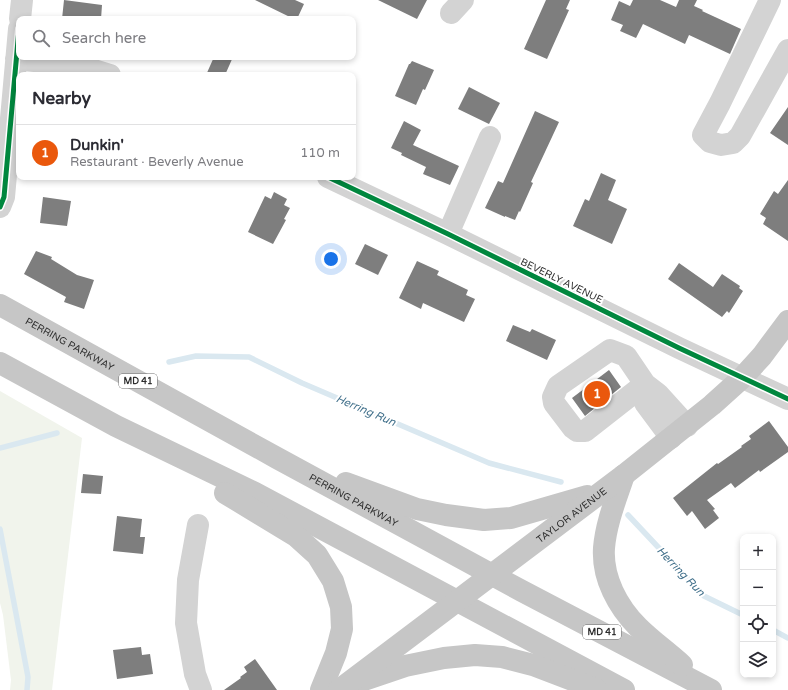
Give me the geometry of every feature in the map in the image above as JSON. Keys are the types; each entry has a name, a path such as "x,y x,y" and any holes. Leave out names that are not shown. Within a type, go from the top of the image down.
{"main road":[{"name":"PERRING PARKWAY","path":"0,304 277,458 712,690"},
{"name":"TAYLOR AVENUE","path":"334,689 457,601 679,432 742,378 786,329"},
{"path":"0,363 116,426 255,493 624,690"},
{"path":"116,426 296,536 317,555 333,581 341,607 342,629 336,653 334,689 405,666 444,658 475,655 502,657 534,665 600,690"},
{"path":"277,458 417,509 446,515 484,520 511,518 600,492"},
{"path":"624,475 611,513 604,550 606,572 613,592 624,611 638,627 712,690"}],"street":[{"path":"20,16 22,0"},
{"path":"770,0 703,135 710,142 721,145 732,143 740,136 788,50"},
{"path":"778,0 788,5"},
{"path":"0,207 4,197 16,59"},
{"path":"25,60 81,66 100,72"},
{"path":"448,234 490,137"},
{"name":"BEVERLY AVENUE","path":"334,180 448,234 646,332 788,399"},
{"path":"646,332 636,371 658,394 679,432"},
{"path":"198,524 188,580 186,623 195,674 201,690"}],"shaded area":[{"path":"0,391 82,438 52,690 10,690 11,680 3,615 0,603"}],"building":[{"path":"64,0 102,5 101,16 62,16"},
{"path":"255,0 295,0 304,4 298,16 288,16"},
{"path":"378,0 427,0 417,19"},
{"path":"546,0 570,0 566,9 569,10 547,59 524,49"},
{"path":"633,0 660,0 676,7 679,0 697,0 694,6 741,29 730,54 689,35 685,44 643,24 636,38 620,31 623,25 611,20 619,1 630,6"},
{"path":"213,60 232,60 226,72 207,72"},
{"path":"412,61 434,70 416,105 395,96 409,64"},
{"path":"469,87 500,103 489,124 458,109"},
{"path":"788,107 788,145 770,133"},
{"path":"535,111 559,122 531,182 533,183 520,212 519,211 515,220 485,208 498,181 503,183"},
{"path":"404,121 421,130 413,145 459,166 450,185 423,174 426,167 401,155 402,153 391,148"},
{"path":"601,173 616,180 608,200 627,209 612,244 573,226 585,199 589,201"},
{"path":"788,180 788,241 763,224 766,218 760,214 774,191 778,194"},
{"path":"274,192 287,199 284,205 290,208 284,219 286,220 273,244 248,232 265,196 271,199"},
{"path":"43,197 71,201 67,226 40,223"},
{"path":"365,244 388,255 378,275 355,264"},
{"path":"36,251 52,257 51,259 77,275 94,280 84,309 64,302 66,297 24,274"},
{"path":"417,261 439,271 437,275 468,290 466,295 475,299 464,322 423,303 421,309 399,298"},
{"path":"679,263 713,287 722,274 740,286 739,288 743,291 729,313 727,311 722,317 668,279"},
{"path":"513,325 530,332 532,329 556,340 547,360 506,341"},
{"path":"609,370 621,387 585,416 572,398"},
{"path":"769,421 788,447 788,452 760,472 759,470 735,488 731,483 707,500 715,509 713,510 719,518 705,529 692,511 687,516 673,498 717,463 718,464 742,447 741,446 751,439 749,436"},
{"path":"83,474 103,476 101,494 81,493"},
{"path":"117,516 142,519 140,537 145,537 143,554 113,551"},
{"path":"141,647 142,655 150,654 153,674 117,679 113,650"},
{"path":"255,659 277,690 224,690 247,672 244,667"}],"waterway":[{"name":"Herring Run","path":"169,362 196,356 249,357 302,383 489,463 561,482"},
{"name":"Herring Run","path":"0,448 57,433"},
{"name":"Herring Run","path":"628,515 704,596 740,614"},
{"path":"0,529 28,677 27,690"},
{"name":"Herring Run","path":"776,632 788,638"}],"cycle path":[{"path":"0,207 4,197 16,60"},
{"path":"334,180 448,234 679,348 788,399"}],"place":[{"name":"Dunkin'","path":"597,394"}]}
